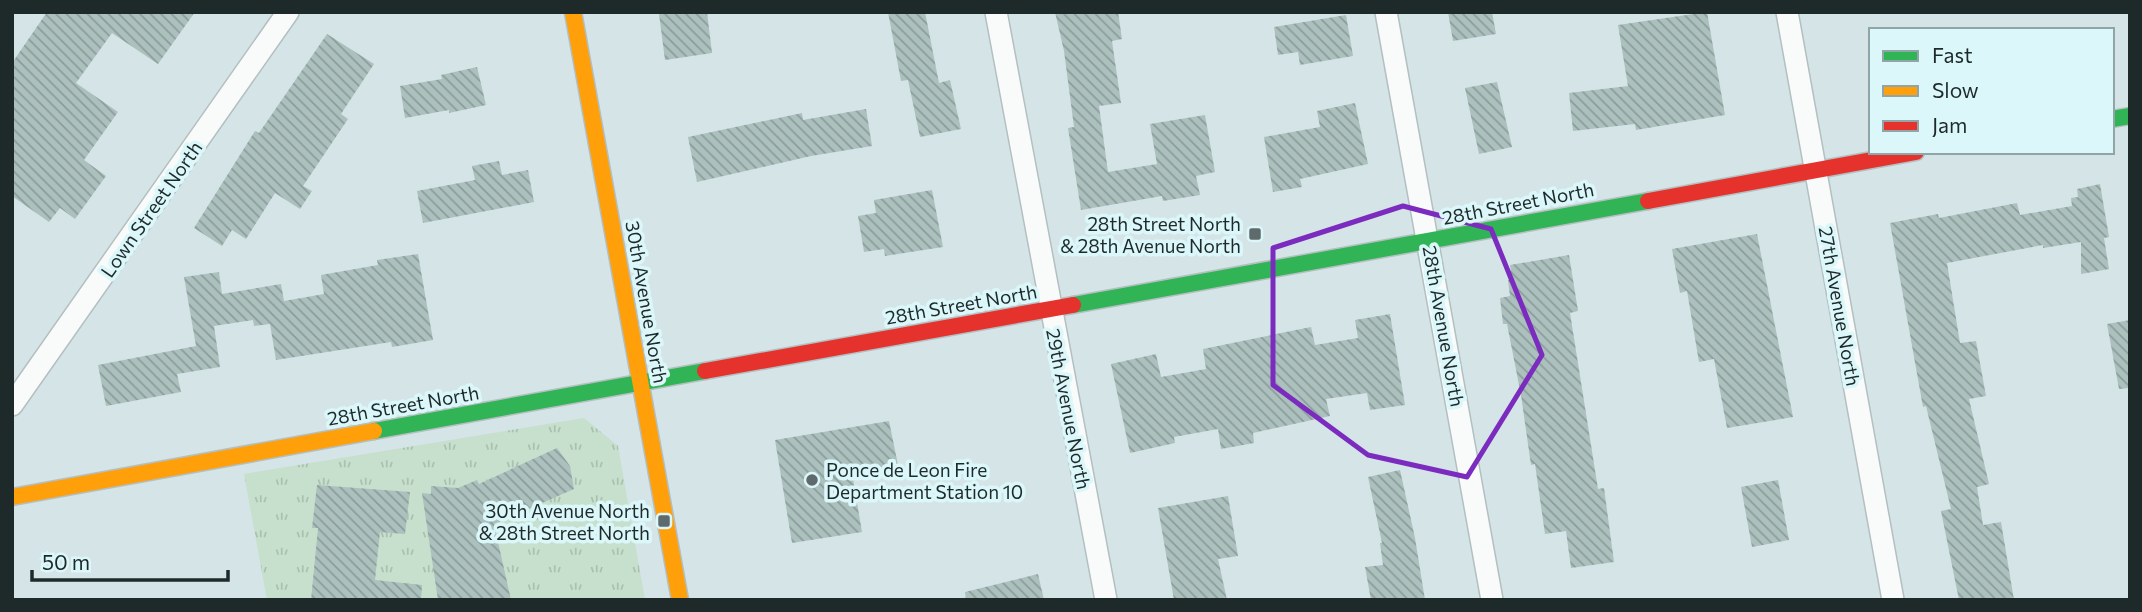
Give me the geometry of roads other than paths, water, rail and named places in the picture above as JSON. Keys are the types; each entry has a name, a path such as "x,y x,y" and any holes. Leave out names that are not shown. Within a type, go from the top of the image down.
{"street":[{"name":"Lown Street North","path":"12,405 288,12"},
{"name":"30th Avenue North","path":"573,12 680,600"},
{"name":"29th Avenue North","path":"996,12 1106,600"},
{"name":"28th Avenue North","path":"1386,12 1492,600"},
{"name":"27th Avenue North","path":"1787,12 1893,600"},
{"name":"28th Street North","path":"12,496 1905,154"}],"place":[{"name":"28th Street North & 28th Avenue North","path":"1255,234"},
{"name":"Ponce de Leon Fire Department Station 10","path":"812,480"},
{"name":"30th Avenue North & 28th Street North","path":"664,521"}]}
